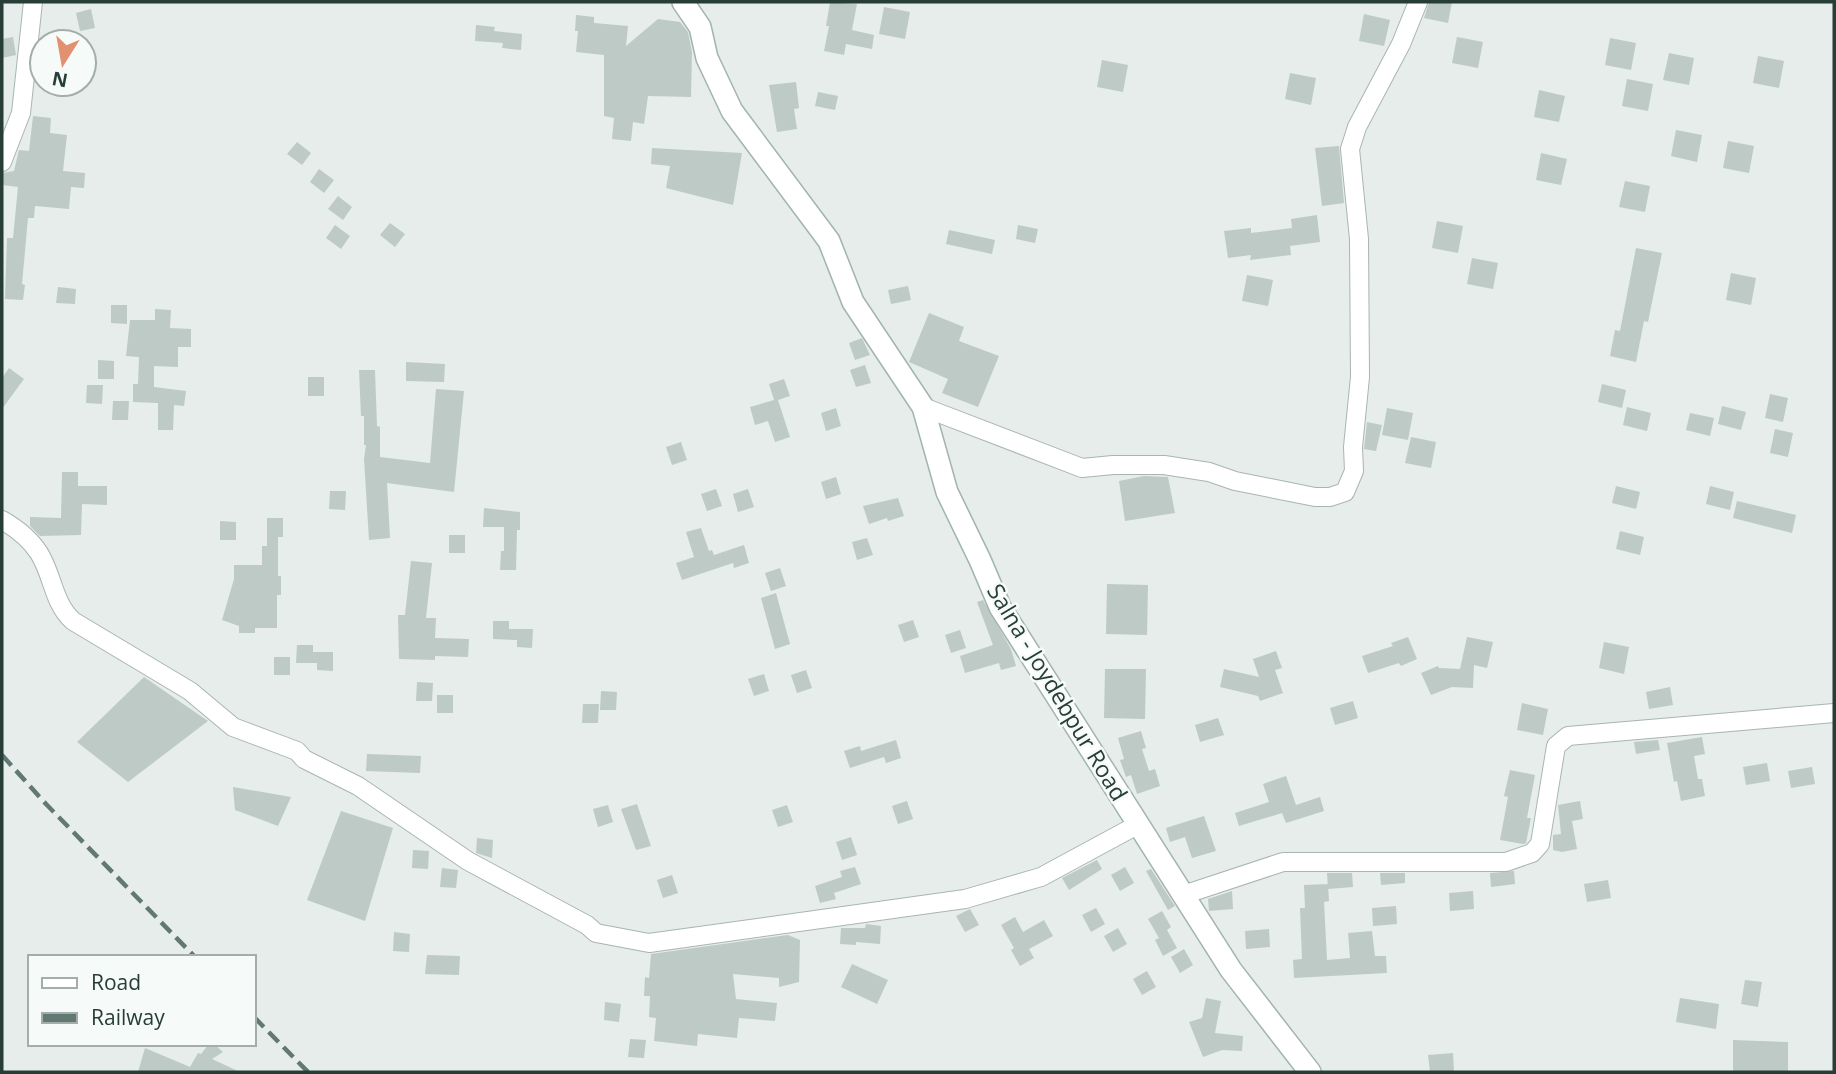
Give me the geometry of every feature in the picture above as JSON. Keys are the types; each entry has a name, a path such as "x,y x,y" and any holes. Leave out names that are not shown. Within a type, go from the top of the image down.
{"main road":[{"name":"Salna - Joydebpur Road","path":"684,2 700,27 707,58 732,111 829,241 853,302 923,407 947,492 1000,607 1231,970 1310,1072"}],"street":[{"path":"2,162 21,113 33,2"},
{"path":"923,407 1082,468 1164,465 1209,471 1235,481 1315,497 1329,497 1345,492 1354,471 1353,447 1360,377 1359,239 1350,149 1357,127 1401,44 1418,2"},
{"path":"2,520 16,529 39,554 63,612 73,621 190,691 233,727 297,751 304,759 358,786 468,861 587,925 596,933 649,943 965,899 1041,877 1139,824"},
{"path":"1183,895 1283,862 1506,862 1532,853 1540,844 1556,746 1568,736 1834,713"}],"building":[{"path":"830,2 857,4 852,30 874,35 872,49 846,44 844,55 824,51"},
{"path":"1429,2 1452,2 1448,23 1424,18"},
{"path":"884,7 910,12 905,39 879,34"},
{"path":"91,9 95,28 79,28 76,13"},
{"path":"1364,14 1390,20 1384,46 1359,41"},
{"path":"576,15 594,17 594,23 628,26 626,46 658,19 680,22 688,32 692,52 691,97 648,96 644,124 633,122 631,141 612,139 614,118 604,116 604,55 576,52"},
{"path":"476,25 495,27 494,31 522,34 521,50 502,48 503,43 475,41"},
{"path":"13,37 16,55 2,58 2,39"},
{"path":"1457,37 1483,42 1478,68 1452,63"},
{"path":"1610,38 1636,43 1631,70 1605,65"},
{"path":"1669,53 1694,58 1689,85 1663,80"},
{"path":"1758,56 1784,61 1779,88 1753,83"},
{"path":"1102,60 1128,65 1123,92 1097,87"},
{"path":"1290,73 1316,78 1311,105 1285,99"},
{"path":"1627,79 1653,84 1648,111 1622,106"},
{"path":"796,82 799,108 794,109 797,129 777,132 769,85"},
{"path":"1539,90 1565,96 1559,122 1534,117"},
{"path":"818,92 838,96 835,110 815,106"},
{"path":"33,116 51,118 50,133 67,135 63,171 85,173 84,188 71,187 69,209 35,206 34,218 28,218 23,300 5,299 7,238 13,238 18,187 2,185 2,173 14,171 19,150 29,151"},
{"path":"1676,130 1702,135 1697,162 1671,156"},
{"path":"1728,141 1754,146 1749,173 1723,168"},
{"path":"297,142 311,153 302,165 287,154"},
{"path":"1339,146 1344,203 1322,206 1315,148"},
{"path":"652,148 742,153 733,205 666,188 670,166 651,164"},
{"path":"1541,153 1567,159 1561,185 1536,180"},
{"path":"319,169 334,180 324,193 310,182"},
{"path":"1625,181 1650,186 1645,212 1619,207"},
{"path":"338,196 352,207 343,220 328,209"},
{"path":"1317,215 1320,242 1290,246 1291,255 1250,260 1251,255 1228,258 1224,231 1251,228 1251,233 1292,228 1291,219"},
{"path":"1437,221 1463,226 1458,253 1432,248"},
{"path":"390,223 405,234 395,247 380,235"},
{"path":"335,225 350,236 341,249 326,238"},
{"path":"1018,225 1038,229 1035,243 1016,239"},
{"path":"949,230 995,240 992,254 946,244"},
{"path":"1636,248 1662,253 1648,322 1644,321 1636,362 1610,356 1615,330 1620,331"},
{"path":"1472,258 1498,263 1493,289 1467,284"},
{"path":"1731,273 1756,278 1751,305 1726,300"},
{"path":"1247,275 1273,280 1268,306 1242,301"},
{"path":"908,286 911,300 891,304 888,290"},
{"path":"58,287 76,289 75,304 56,303"},
{"path":"111,305 127,305 127,324 111,323"},
{"path":"155,309 171,310 170,328 191,329 191,347 178,347 178,367 154,366 154,387 186,391 184,406 174,405 173,430 158,430 158,403 133,402 133,384 138,384 139,357 126,356 130,320 155,320"},
{"path":"929,313 964,327 959,341 999,356 978,407 942,393 948,379 909,362"},
{"path":"862,338 870,355 855,360 849,343"},
{"path":"98,360 114,361 114,379 98,379"},
{"path":"406,362 445,364 444,382 406,381"},
{"path":"865,365 871,383 856,387 850,370"},
{"path":"9,368 24,379 2,409 2,378"},
{"path":"359,370 375,370 380,457 430,463 436,389 464,391 454,492 387,483 390,538 369,540 364,459 366,445 364,416 361,416"},
{"path":"308,377 324,377 324,396 308,396"},
{"path":"784,379 790,396 778,400 790,437 775,442 768,421 755,425 750,407 774,400 769,384"},
{"path":"1602,384 1626,390 1622,408 1598,402"},
{"path":"87,385 103,385 102,404 86,403"},
{"path":"1770,394 1788,398 1783,422 1765,418"},
{"path":"113,401 129,401 128,420 112,420"},
{"path":"1722,406 1746,412 1741,430 1718,424"},
{"path":"1627,407 1651,413 1647,431 1623,425"},
{"path":"836,408 841,426 826,431 821,413"},
{"path":"1387,408 1413,413 1408,440 1382,435"},
{"path":"1690,413 1714,418 1710,436 1686,430"},
{"path":"1367,422 1382,425 1376,451 1364,449"},
{"path":"1775,429 1793,433 1788,457 1770,453"},
{"path":"1411,437 1436,442 1431,468 1405,463"},
{"path":"681,442 687,460 672,465 666,447"},
{"path":"62,472 78,472 78,486 107,486 107,505 82,504 81,535 40,536 30,526 30,517 61,518"},
{"path":"1144,476 1168,477 1175,513 1125,521 1119,481"},
{"path":"836,477 841,494 826,499 821,482"},
{"path":"1616,486 1640,492 1636,509 1612,503"},
{"path":"1710,486 1734,492 1730,510 1706,504"},
{"path":"716,489 722,506 707,511 701,494"},
{"path":"748,489 754,507 738,512 733,494"},
{"path":"330,491 346,491 345,510 329,509"},
{"path":"898,498 904,516 869,524 863,506"},
{"path":"1737,501 1796,515 1792,533 1733,518"},
{"path":"484,508 520,512 516,570 500,570 501,551 504,551 504,527 483,527"},
{"path":"267,518 283,518 283,537 278,537 281,595 277,595 277,628 255,628 255,633 239,633 239,626 222,620 234,579 234,565 262,565 262,546 267,546"},
{"path":"220,521 236,522 236,540 220,540"},
{"path":"701,528 709,551 712,550 714,555 744,545 749,563 734,568 733,563 682,580 676,563 694,557 686,532"},
{"path":"1620,531 1644,537 1640,555 1616,549"},
{"path":"449,535 465,535 465,553 449,553"},
{"path":"867,538 873,555 857,560 852,542"},
{"path":"411,561 432,563 426,618 436,618 435,638 469,639 468,657 399,659 398,615 405,615"},
{"path":"780,568 786,586 771,591 765,573"},
{"path":"1107,584 1148,585 1147,635 1106,634"},
{"path":"776,593 790,644 775,649 761,598"},
{"path":"983,600 1011,649 1016,666 1001,670 999,663 965,673 960,656 993,645 977,602"},
{"path":"913,620 919,637 904,642 898,625"},
{"path":"493,621 509,621 509,629 533,629 532,648 517,647 517,640 493,639"},
{"path":"960,630 966,648 951,653 945,635"},
{"path":"1408,637 1417,659 1401,666 1399,663 1368,673 1362,656 1393,646 1391,643"},
{"path":"1467,637 1493,642 1487,668 1474,665 1473,688 1452,687 1431,695 1421,673 1438,666 1460,669"},
{"path":"1604,642 1629,647 1624,674 1599,668"},
{"path":"297,645 313,645 313,652 333,652 333,671 317,670 317,663 296,663"},
{"path":"1276,651 1282,668 1275,670 1283,693 1260,701 1258,696 1220,687 1224,669 1259,677 1253,659"},
{"path":"274,657 290,657 290,675 274,675"},
{"path":"1105,669 1146,669 1145,719 1104,718"},
{"path":"806,670 812,688 797,693 791,675"},
{"path":"764,674 769,691 754,696 748,679"},
{"path":"144,677 208,721 128,782 77,742"},
{"path":"417,682 433,683 432,701 416,701"},
{"path":"1670,687 1673,705 1649,709 1646,692"},
{"path":"601,691 617,692 616,710 600,710"},
{"path":"437,695 453,695 453,713 437,713"},
{"path":"1353,701 1358,718 1335,725 1330,708"},
{"path":"1522,703 1548,709 1543,735 1517,730"},
{"path":"583,704 599,704 598,723 582,723"},
{"path":"1218,718 1224,735 1200,742 1195,725"},
{"path":"1141,731 1146,748 1142,749 1149,771 1155,769 1160,786 1137,794 1131,775 1126,777 1120,760 1124,759 1118,738"},
{"path":"1702,737 1705,754 1694,756 1698,779 1702,779 1705,796 1681,801 1677,781 1674,782 1667,743"},
{"path":"896,740 901,758 886,763 884,757 850,768 844,751 860,746 861,751"},
{"path":"1658,740 1660,750 1636,754 1634,742"},
{"path":"367,754 421,756 420,773 366,771"},
{"path":"1767,763 1770,781 1746,785 1743,767"},
{"path":"1812,767 1815,784 1791,788 1788,771"},
{"path":"1510,770 1535,775 1527,818 1531,818 1526,843 1523,844 1500,840 1508,797 1504,796"},
{"path":"1286,776 1296,805 1320,797 1324,811 1286,823 1282,813 1239,826 1235,813 1269,802 1263,784"},
{"path":"233,787 291,797 278,826 235,810"},
{"path":"907,801 913,819 898,824 892,806"},
{"path":"1580,801 1583,819 1572,821 1577,849 1562,852 1553,850 1553,835 1561,834 1558,805"},
{"path":"637,804 651,846 636,850 621,809"},
{"path":"608,805 613,822 598,827 593,809"},
{"path":"787,805 793,822 778,827 772,810"},
{"path":"341,811 393,828 365,921 307,900"},
{"path":"1204,816 1216,851 1192,858 1185,837 1170,842 1166,828"},
{"path":"851,837 857,855 842,860 836,842"},
{"path":"477,838 493,840 492,858 476,853"},
{"path":"413,850 429,851 428,869 412,868"},
{"path":"1097,860 1102,869 1069,890 1062,878"},
{"path":"855,867 861,884 834,893 836,899 820,903 815,886 842,877 840,871"},
{"path":"1125,867 1134,883 1120,891 1111,875"},
{"path":"442,868 458,870 456,888 440,887"},
{"path":"1151,869 1175,906 1168,910 1146,871"},
{"path":"1514,871 1515,884 1491,887 1490,873"},
{"path":"1327,873 1352,873 1353,887 1328,889"},
{"path":"1380,873 1405,873 1405,883 1381,885"},
{"path":"672,875 678,893 663,898 657,880"},
{"path":"1608,880 1611,898 1587,902 1584,884"},
{"path":"1328,884 1329,901 1324,902 1327,960 1350,958 1348,933 1372,931 1375,956 1386,956 1387,973 1294,978 1293,960 1302,959 1300,908 1305,908 1304,885"},
{"path":"1232,891 1233,909 1209,911 1208,899"},
{"path":"1473,891 1474,909 1450,911 1449,893"},
{"path":"1396,906 1397,924 1373,926 1372,908"},
{"path":"1096,908 1105,924 1091,932 1082,915"},
{"path":"970,909 979,925 965,932 956,916"},
{"path":"1162,911 1171,927 1167,930 1177,948 1163,956 1155,940 1159,938 1148,919"},
{"path":"1015,917 1023,932 1044,920 1053,936 1029,949 1034,958 1020,966 1011,950 1014,948 1001,925"},
{"path":"866,924 881,926 880,944 840,944 841,928 865,928"},
{"path":"1118,928 1127,944 1113,952 1104,936"},
{"path":"1269,929 1270,947 1246,949 1245,931"},
{"path":"394,932 410,934 409,952 393,951"},
{"path":"788,935 800,940 799,982 779,987 779,978 733,974 736,999 777,1003 775,1021 739,1018 737,1038 698,1034 697,1046 654,1041 656,1018 649,1017 650,996 644,996 645,977 649,978 651,954"},
{"path":"1184,949 1193,965 1180,973 1171,957"},
{"path":"427,955 460,956 459,975 425,974"},
{"path":"852,964 888,980 877,1004 841,987"},
{"path":"1147,971 1156,987 1142,995 1133,979"},
{"path":"1745,980 1762,982 1758,1007 1741,1004"},
{"path":"1206,998 1221,1001 1215,1033 1243,1036 1242,1051 1222,1050 1203,1057 1189,1022 1202,1018"},
{"path":"1680,998 1719,1004 1716,1029 1676,1022"},
{"path":"605,1002 621,1004 619,1022 604,1020"},
{"path":"630,1039 646,1040 644,1058 628,1057"},
{"path":"1733,1040 1788,1042 1788,1072 1733,1072"},
{"path":"207,1046 216,1046 223,1052 212,1059 240,1072 138,1072 145,1048 190,1067 198,1053 201,1054"},
{"path":"1453,1053 1454,1071 1430,1072 1428,1055"}],"railway":[{"path":"2,755 193,955"},
{"path":"256,1019 308,1072"}]}
